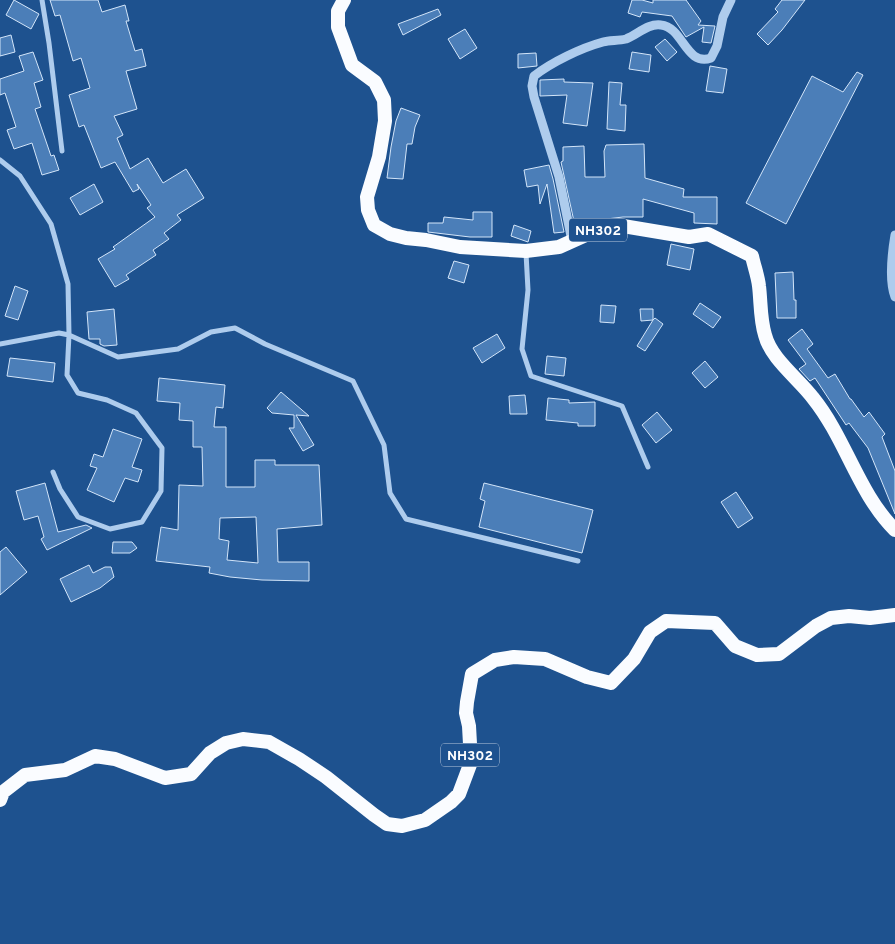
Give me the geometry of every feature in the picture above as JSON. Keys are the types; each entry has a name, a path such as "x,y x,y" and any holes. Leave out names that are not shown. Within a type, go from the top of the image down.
{"highway":[{"name":"NH302","path":"344,0 338,11 338,27 352,65 375,82 384,100 385,121 379,157 367,197 368,210 374,225 390,234 460,247 526,250 559,247 599,229 623,226 689,237 708,234 752,256 759,284 765,335 773,354 814,399 844,447 872,504 895,530"},
{"name":"NH302","path":"0,800 3,792 25,775 65,770 95,756 115,759 165,778 191,774 210,753 226,743 243,739 269,742 326,777 387,824 402,826 425,820 459,794 471,762 469,726 466,713 472,674 495,660 514,657 546,660 587,677 611,682 634,659 650,632 666,622 715,623 735,646 757,655 780,654 816,626 831,618 849,616 870,618 895,615"}],"street":[{"path":"42,0 62,150"},
{"path":"572,241 559,177 534,96 532,86 534,76 541,70 603,42 625,39 651,26 660,25 670,28 698,59 705,60 711,58 717,46 723,17 731,0"},
{"path":"0,160 20,176 51,224 68,284 69,335 67,375 78,393 107,400 136,413 162,448 160,491 142,522 110,530 78,517 60,489 53,472"},
{"path":"895,235 892,249 892,288 895,298"},
{"path":"526,250 528,290 522,348 531,376 622,406 648,467"},
{"path":"0,344 59,333 69,335 118,357 178,349 211,332 235,328 265,344 353,382 384,445 390,494 406,519 578,561"}],"building":[{"path":"14,0 39,14 31,29 6,15"},
{"path":"50,0 98,0 102,12 125,5 129,21 126,21 135,51 142,49 146,66 126,71 137,109 114,116 123,135 117,138 130,169 148,158 163,183 186,169 204,198 177,215 181,220 164,233 169,239 153,250 156,255 126,275 129,279 115,287 98,259 115,249 113,247 155,217 147,208 151,205 137,184 139,189 133,192 115,162 101,168 84,125 79,127 69,95 90,88 81,58 73,61 60,15 55,16"},
{"path":"632,0 653,3 653,0 686,0 701,21 698,25 715,26 711,43 702,42 704,27 686,37 672,16 642,12 640,17 628,13"},
{"path":"782,0 805,0 768,45 757,34 778,12 775,9"},
{"path":"438,9 441,15 403,35 398,24"},
{"path":"465,29 477,48 460,59 448,39"},
{"path":"11,35 15,52 0,56 0,38"},
{"path":"665,39 677,52 667,61 655,47"},
{"path":"33,52 43,80 34,83 41,107 35,109 51,156 54,155 59,170 42,175 32,143 14,149 7,130 16,127 5,93 0,95 0,79 24,71 19,56"},
{"path":"632,52 651,55 649,72 629,69"},
{"path":"536,53 537,66 518,68 518,54"},
{"path":"710,66 727,69 723,93 706,91"},
{"path":"857,72 863,75 786,224 746,203 812,76 843,92"},
{"path":"564,79 564,82 593,83 587,126 563,123 567,95 540,96 540,80"},
{"path":"609,82 622,83 620,105 626,105 625,131 607,129"},
{"path":"401,108 420,115 415,127 412,144 407,144 403,179 387,178 396,121"},
{"path":"644,144 645,178 684,189 683,197 717,197 717,224 694,223 694,213 643,199 643,217 598,220 584,226 575,226 561,162 563,161 563,147 584,146 585,177 605,177 604,151 606,145"},
{"path":"549,165 564,232 554,233 547,184 540,204 538,185 527,187 524,170"},
{"path":"94,184 103,202 80,215 70,198"},
{"path":"473,212 492,212 492,237 470,237 428,232 428,223 443,223 444,217 473,220"},
{"path":"514,225 531,231 528,242 511,236"},
{"path":"671,244 694,249 690,270 667,265"},
{"path":"454,261 469,265 464,283 448,278"},
{"path":"793,272 796,318 777,318 775,273"},
{"path":"15,286 28,291 18,320 5,316"},
{"path":"700,303 721,317 713,328 693,314"},
{"path":"601,305 616,306 614,323 600,322"},
{"path":"114,309 117,345 104,346 100,344 100,339 89,339 87,312"},
{"path":"640,309 653,309 653,320 641,321"},
{"path":"655,318 663,324 645,351 637,346"},
{"path":"802,329 813,344 807,349 828,378 835,374 850,399 864,417 869,412 885,434 882,437 895,471 895,514 868,448 849,423 846,425 815,378 810,381 799,369 806,364 788,340"},
{"path":"497,334 505,348 482,363 473,348"},
{"path":"547,356 566,358 564,376 545,374"},
{"path":"10,358 55,363 53,382 7,376"},
{"path":"705,361 718,377 705,388 692,373"},
{"path":"159,378 225,385 223,408 216,407 214,427 226,427 226,487 255,487 255,460 275,460 275,465 319,465 322,525 277,529 278,562 309,562 309,581 230,577 209,573 210,567 156,561 161,527 178,530 179,485 203,486 202,447 193,447 193,421 179,420 180,403 157,401","holes":["256,517 258,563 227,560 229,541 219,539 220,518"]},
{"path":"281,392 309,416 296,415 314,445 303,451 289,428 294,428 294,415 272,413 267,408"},
{"path":"525,395 527,414 510,414 509,396"},
{"path":"548,398 569,400 569,403 595,402 595,426 578,426 578,423 546,420"},
{"path":"657,412 672,430 656,443 642,425"},
{"path":"113,429 142,439 132,467 142,470 138,482 125,478 114,502 87,490 97,468 90,466 94,454 103,457"},
{"path":"45,483 58,532 86,525 92,528 47,550 41,539 44,537 38,516 24,520 16,491"},
{"path":"484,483 593,510 582,553 479,527 485,501 480,499"},
{"path":"736,492 753,518 738,528 721,502"},
{"path":"113,542 132,542 137,548 130,553 112,553"},
{"path":"6,547 27,572 0,595 0,552"},
{"path":"89,565 93,573 105,567 111,567 114,577 100,588 71,602 60,579"}]}
